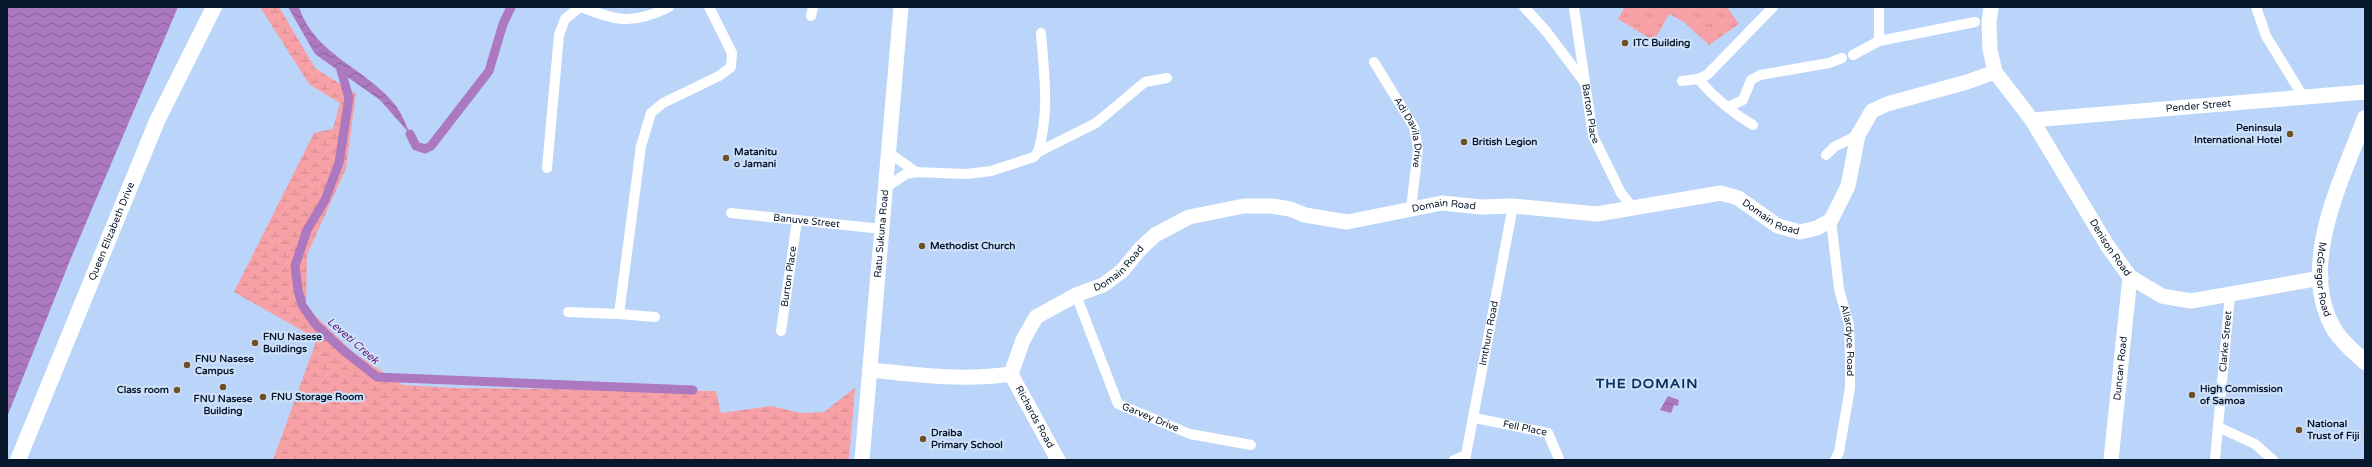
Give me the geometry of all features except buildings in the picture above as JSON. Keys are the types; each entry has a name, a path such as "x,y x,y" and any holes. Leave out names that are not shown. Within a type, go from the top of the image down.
{"main road":[{"name":"Queen Elizabeth Drive","path":"18,460 157,121 214,7"},
{"name":"McGregor Road","path":"2365,118 2333,200 2324,238 2321,278 2326,309 2335,330 2341,339 2365,362"}],"street":[{"path":"547,168 559,36 565,19 580,7 612,19 648,18 669,7"},
{"path":"619,314 642,146 651,113 663,103 719,76 731,67 732,53 709,7"},
{"name":"Ratu Sukuna Road","path":"862,460 901,7"},
{"path":"1524,7 1546,31 1585,83"},
{"path":"1682,82 1698,79 1707,75 1773,7"},
{"path":"1879,7 1879,41"},
{"path":"1831,220 1848,186 1858,135 1872,111 1887,104 1967,82 1995,72 1990,49 1989,23 1991,7"},
{"path":"2256,7 2266,36 2304,98"},
{"name":"Barton Place","path":"1574,8 1592,136 1621,193 1634,208"},
{"path":"1853,55 1879,41 1975,22"},
{"path":"1038,152 1044,131 1047,103 1041,33"},
{"path":"1728,107 1743,100 1751,80 1760,75 1816,65 1842,58"},
{"name":"Adi Davila Drive","path":"1374,62 1414,127 1418,149 1411,209"},
{"name":"Denison Road","path":"1995,72 2032,120 2107,245 2130,277 2162,296 2191,301 2321,278"},
{"path":"885,188 906,174 916,172 966,174 990,171 1030,159 1038,152 1096,123 1145,82 1167,78"},
{"path":"1698,79 1716,98 1753,125"},
{"name":"Pender Street","path":"2032,120 2365,92"},
{"path":"1826,155 1834,147 1858,135"},
{"path":"888,152 916,172"},
{"name":"Domain Road","path":"1011,374 1023,340 1036,317 1076,294 1103,285 1122,271 1140,249 1155,235 1189,217 1244,206 1272,206 1290,209 1305,215 1347,222 1442,203 1481,207 1513,206 1597,214 1721,193 1738,198 1778,226 1800,232 1817,228 1831,220"},
{"name":"Imthurn Road","path":"1466,457 1513,206"},
{"name":"Banuve Street","path":"731,213 882,230"},
{"name":"Allardyce Road","path":"1831,220 1839,289 1849,325 1850,355 1850,388 1839,452 1836,460"},
{"name":"Burton Place","path":"781,331 797,221"},
{"name":"Duncan Road","path":"2111,460 2130,277"},
{"name":"Garvey Drive","path":"1076,294 1118,404 1190,434 1251,445"},
{"name":"Clarke Street","path":"2215,460 2230,294"},
{"path":"568,312 655,317"},
{"path":"870,370 919,375 986,378 1011,374"},
{"name":"Richards Road","path":"1011,374 1058,460"},
{"name":"Fell Place","path":"1474,418 1548,433 1559,459"},
{"path":"2218,427 2255,444 2273,460"},
{"path":"1454,460 1466,457"}],"green space":[{"path":"260,7 279,7 315,68 356,94 346,168 307,255 306,307 354,353 403,385 457,388 716,391 721,413 771,406 800,413 824,412 855,388 849,460 273,460 317,339 234,292 314,133 333,129 340,103 309,84"},
{"path":"1625,7 1727,7 1739,24 1709,45 1684,22 1669,14 1654,41 1618,19"}],"water":[{"path":"7,7 178,7 71,258 7,417"},
{"path":"288,7 299,7 306,24 317,38 329,50 384,93 398,109 410,134 380,100 315,54"},
{"path":"1668,396 1679,400 1678,406 1674,405 1671,413 1660,410"}],"waterway":[{"path":"410,134 416,146 425,149 431,146 489,71 503,24 511,7"},
{"name":"Leveti Creek","path":"341,70 349,98 339,163 325,200 307,230 295,266 298,290 302,305 315,324 343,350 377,377 693,390"}],"place":[{"name":"ITC Building","path":"1625,43"},
{"name":"Peninsula International Hotel","path":"2290,134"},
{"name":"British Legion","path":"1464,142"},
{"name":"Matanitu o Jamani","path":"726,158"},
{"name":"Methodist Church","path":"922,246"},
{"name":"FNU Nasese Buildings","path":"255,343"},
{"name":"FNU Nasese Campus","path":"187,365"},
{"name":"FNU Nasese Building","path":"223,387"},
{"name":"Class room","path":"177,390"},
{"name":"High Commission of Samoa","path":"2192,395"},
{"name":"FNU Storage Room","path":"263,397"},
{"name":"National Trust of Fiji","path":"2299,430"},
{"name":"Draiba Primary School","path":"923,439"}],"district":[{"name":"THE DOMAIN","path":"1647,383"}]}
